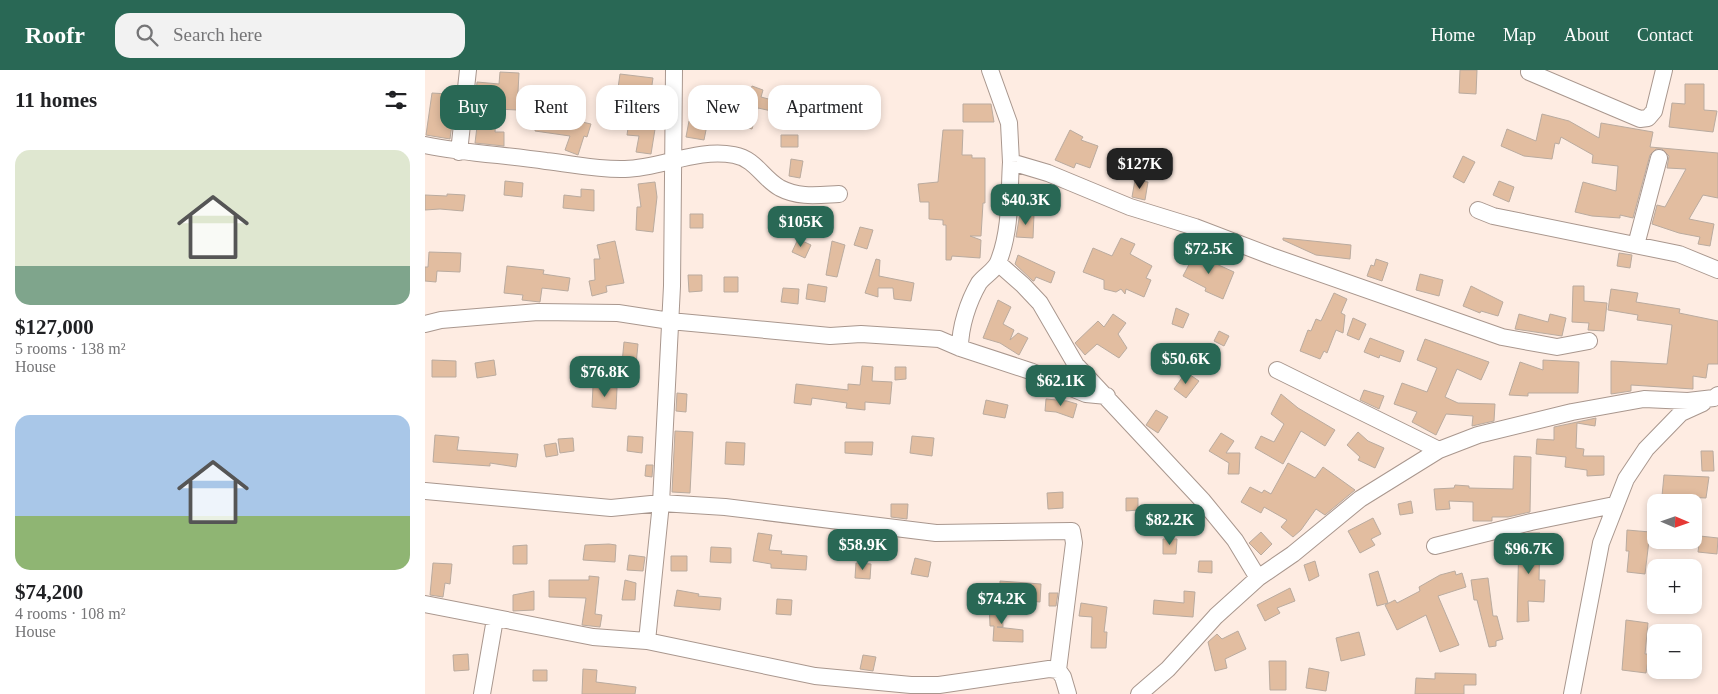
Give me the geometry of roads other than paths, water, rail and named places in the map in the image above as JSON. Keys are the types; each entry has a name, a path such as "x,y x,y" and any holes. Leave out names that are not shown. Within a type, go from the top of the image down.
{"street":[{"path":"459,152 468,70"},
{"path":"647,641 661,503 670,321 674,70"},
{"path":"959,348 960,332 980,282 998,263 1006,240 1011,162 1009,124 990,70"},
{"path":"1529,72 1640,118 1648,118 1654,111 1664,70"},
{"path":"425,145 459,152 547,161 590,169 628,169 711,153 736,155 753,162 779,187 803,196 839,194"},
{"path":"1637,245 1659,158"},
{"path":"1011,162 1048,173 1130,207 1195,227 1271,256 1502,337 1557,347 1589,341"},
{"path":"1478,210 1493,216 1679,254 1718,270"},
{"path":"998,263 1040,303 1077,365 1203,501 1235,540 1258,578"},
{"path":"425,324 441,320 538,312 618,313 670,321 830,336 861,334 939,339 959,348 1030,371 1086,394 1107,396"},
{"path":"1277,370 1439,450"},
{"path":"1139,694 1168,669 1216,616 1258,578 1293,554 1360,499 1439,450 1478,435 1635,400 1716,397"},
{"path":"1572,694 1601,543 1614,505 1626,479 1646,449 1681,413 1716,397"},
{"path":"425,491 611,508 661,503 725,507 936,533 1072,531 1074,543 1057,670"},
{"path":"1435,546 1531,522 1614,505"},
{"path":"425,604 593,637 647,641 815,676 911,685 939,685 1049,669 1057,670 1063,677 1068,694"},
{"path":"482,694 495,618"}]}
